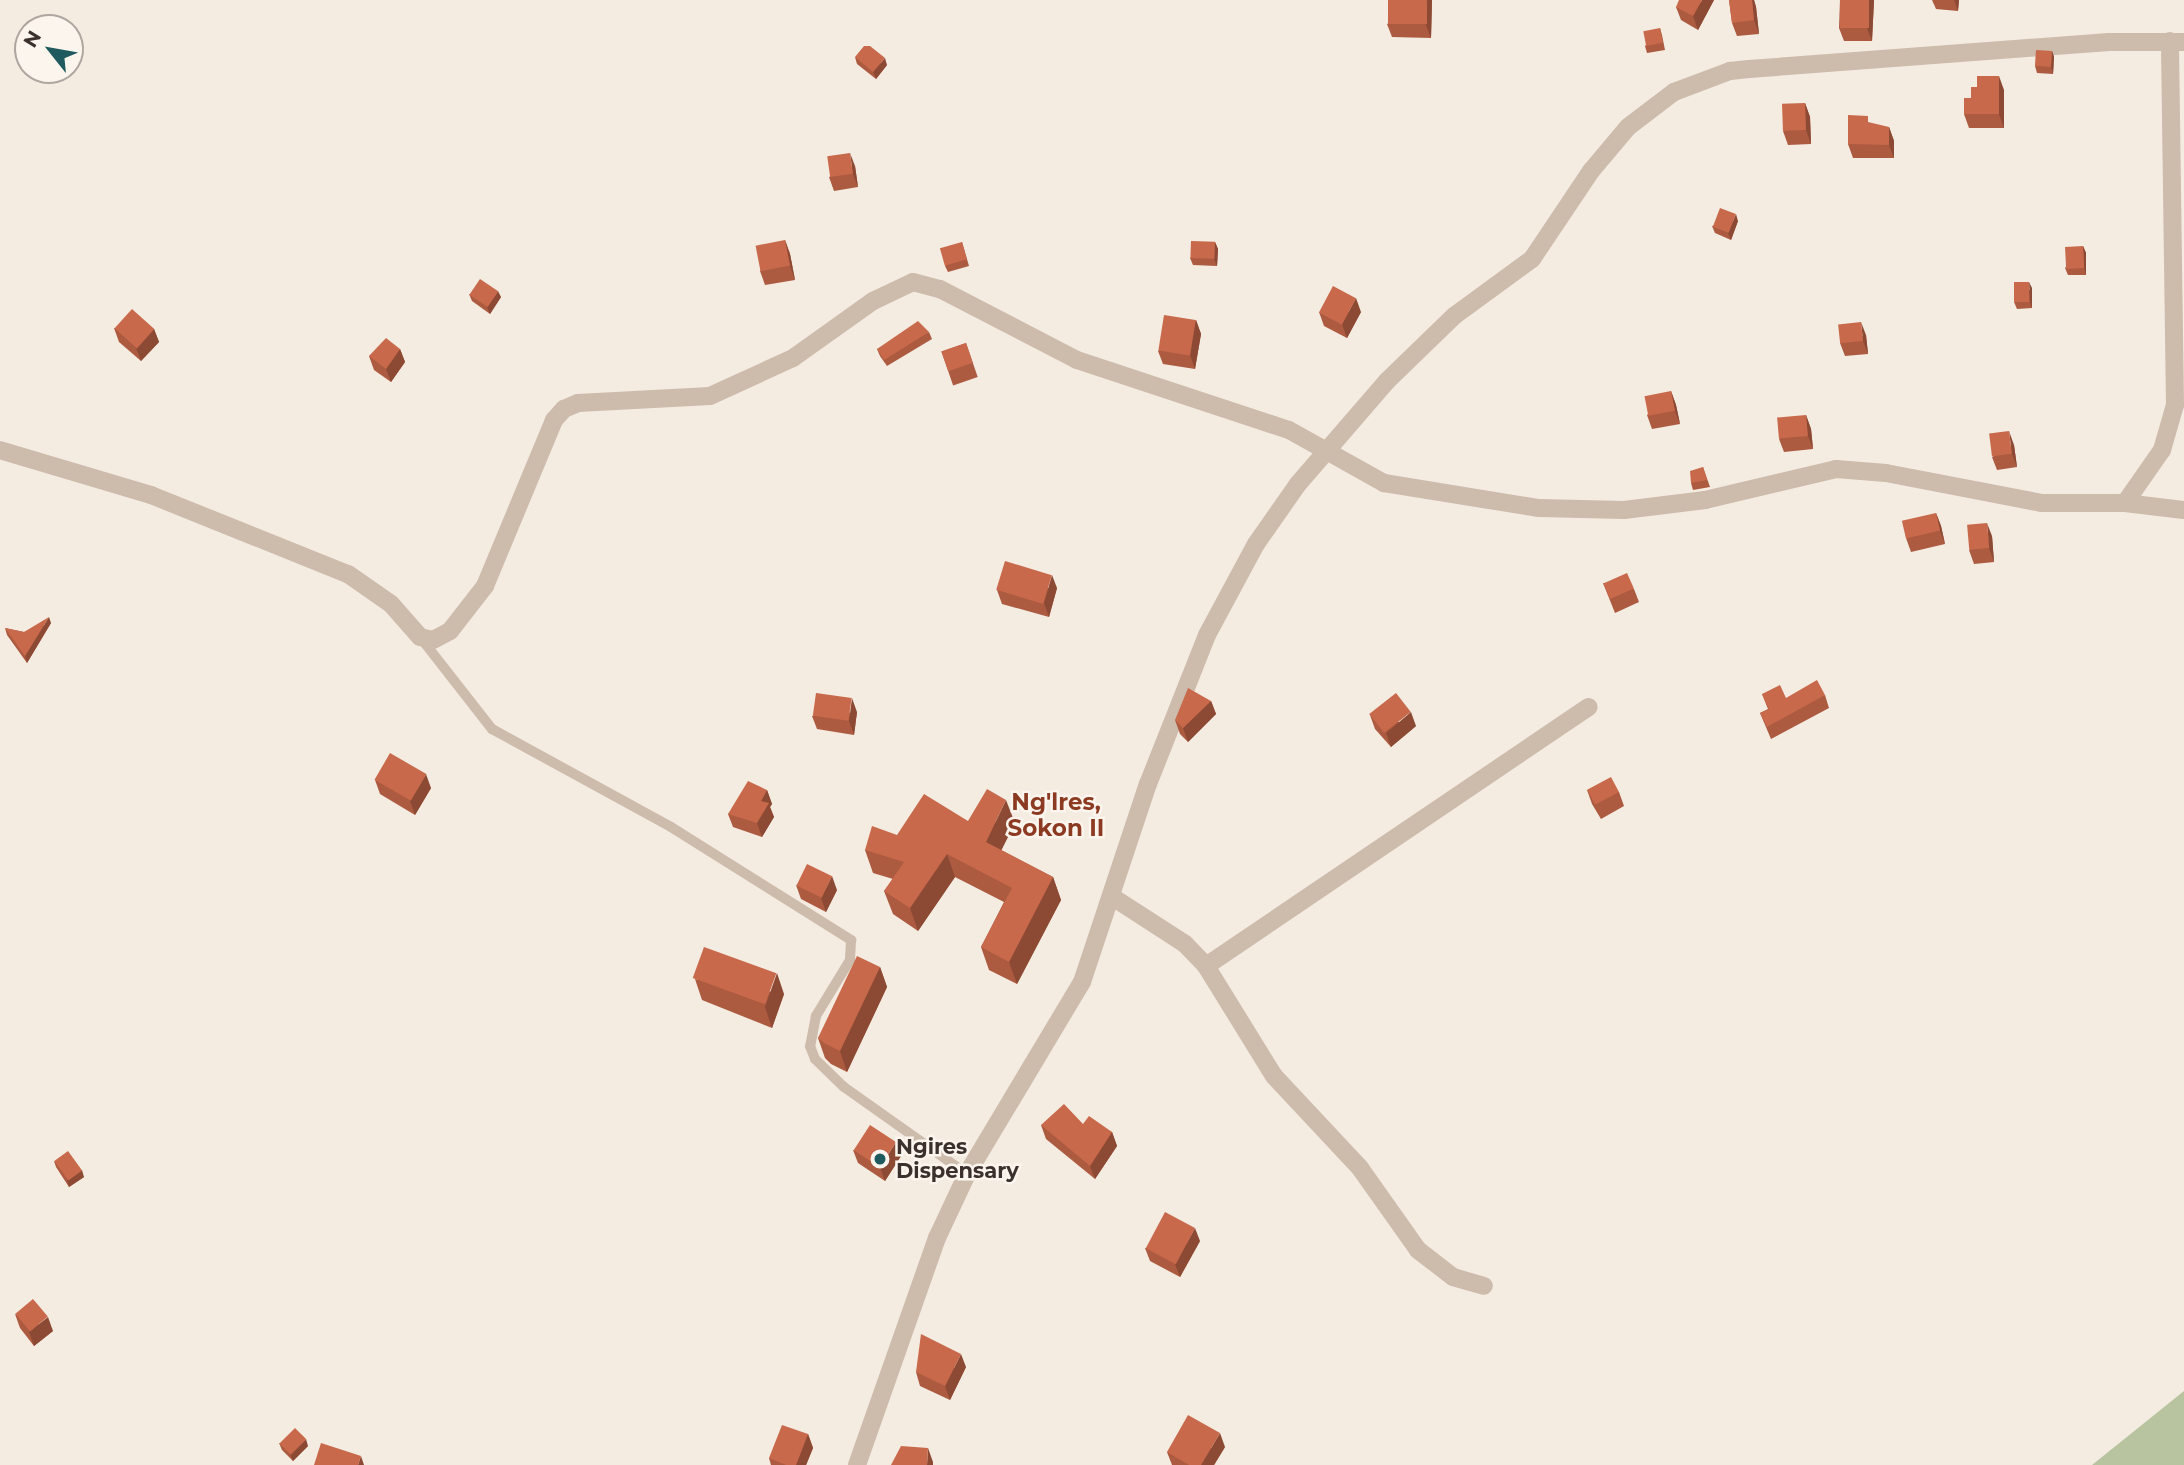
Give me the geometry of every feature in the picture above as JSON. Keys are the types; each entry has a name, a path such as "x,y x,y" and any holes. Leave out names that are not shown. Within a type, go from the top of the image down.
{"street":[{"path":"857,1465 917,1287 967,1174 1077,992 1114,898 1148,784 1207,635 1256,544 1327,449 1417,349 1532,259 1591,171 1620,135 1648,108 1674,92 1749,69 2177,41 2175,405 2162,450 2125,503"},
{"path":"0,450 151,495 348,574 391,604 420,637 433,640 450,632 485,586 554,420 564,410 578,403 710,396 793,358 904,284 940,289 1077,360 1253,416 1327,449 1384,483 1556,510 1624,510 1705,500 1836,469 1886,473 2042,503 2125,503 2184,510"},
{"path":"1206,967 1589,708"},
{"path":"1114,898 1185,944 1206,967 1281,1086 1360,1168 1418,1250 1453,1276 1484,1286"}],"lane":[{"path":"420,637 492,729 671,827 850,940 850,960 816,1016 810,1046 815,1059 844,1087 967,1174"}],"green space":[{"path":"2184,1391 2184,1465 2092,1465"}],"building":[{"path":"1388,0 1427,0 1427,24 1388,24"},
{"path":"1679,0 1702,0 1693,16 1676,7"},
{"path":"1729,0 1752,0 1754,20 1732,23"},
{"path":"1840,0 1869,0 1869,28 1840,28"},
{"path":"1660,28 1663,43 1646,46 1643,31"},
{"path":"864,46 870,46 885,58 873,72 855,57"},
{"path":"2036,50 2052,51 2051,67 2035,66"},
{"path":"1977,76 1999,76 1999,114 1964,114 1964,98 1971,98 1971,87 1977,87"},
{"path":"1805,103 1806,130 1783,131 1782,104"},
{"path":"1848,115 1868,116 1868,122 1889,127 1889,145 1848,144"},
{"path":"850,153 853,174 830,177 827,156"},
{"path":"1720,208 1736,214 1729,233 1713,227"},
{"path":"785,240 790,266 761,271 756,246"},
{"path":"1191,241 1215,242 1214,259 1190,258"},
{"path":"962,242 967,259 945,266 940,248"},
{"path":"2083,246 2084,268 2066,269 2065,247"},
{"path":"480,279 498,291 488,307 469,295"},
{"path":"2014,282 2029,282 2029,302 2014,302"},
{"path":"1333,286 1356,298 1342,325 1319,312"},
{"path":"132,309 154,329 137,348 115,328"},
{"path":"1164,315 1196,320 1190,356 1158,351"},
{"path":"918,321 929,332 884,360 877,349"},
{"path":"1861,322 1863,341 1840,343 1838,324"},
{"path":"386,338 400,349 386,369 369,356"},
{"path":"966,343 973,363 948,371 941,351"},
{"path":"1671,391 1675,411 1648,416 1644,396"},
{"path":"1806,415 1808,436 1779,438 1777,418"},
{"path":"2009,431 2012,454 1992,456 1989,433"},
{"path":"1703,467 1707,480 1691,483 1690,471"},
{"path":"1936,513 1940,531 1906,538 1902,521"},
{"path":"1987,523 1989,548 1969,550 1967,525"},
{"path":"1005,561 1052,575 1043,604 996,590"},
{"path":"1627,573 1634,589 1610,599 1603,584"},
{"path":"49,617 25,656 5,628 24,632"},
{"path":"1817,680 1825,695 1767,727 1760,713 1769,709 1762,694 1780,685 1786,698"},
{"path":"1188,688 1211,701 1183,728 1175,720"},
{"path":"816,693 852,698 848,721 813,716"},
{"path":"1396,693 1411,712 1384,733 1369,714"},
{"path":"390,753 426,774 411,801 374,780"},
{"path":"1611,777 1619,792 1595,805 1587,790"},
{"path":"748,781 767,790 761,801 769,803 757,823 728,814"},
{"path":"987,789 1006,800 986,842 1053,877 1009,962 981,947 1012,888 947,854 910,908 884,891 904,862 865,850 872,826 897,835 924,794 968,821"},
{"path":"807,864 832,876 822,898 796,886"},
{"path":"704,947 776,973 765,1004 693,978"},
{"path":"857,956 880,967 840,1051 818,1038"},
{"path":"1064,1104 1083,1124 1089,1116 1112,1132 1090,1166 1041,1125"},
{"path":"870,1125 896,1142 880,1167 854,1150"},
{"path":"68,1151 82,1170 68,1180 54,1161"},
{"path":"1165,1212 1195,1228 1176,1264 1146,1248"},
{"path":"33,1299 48,1317 30,1331 15,1314"},
{"path":"921,1334 961,1354 945,1386 916,1372"},
{"path":"1188,1415 1220,1433 1201,1465 1189,1465 1167,1452"},
{"path":"782,1425 808,1434 796,1465 786,1465 769,1458"},
{"path":"295,1428 306,1439 291,1455 279,1444"},
{"path":"321,1443 361,1456 358,1465 314,1465"},
{"path":"901,1446 928,1448 927,1465 891,1465"}],"place":[{"name":"Ngires Dispensary","path":"880,1159"}],"district":[{"name":"Ng'lres, Sokon II","path":"1056,815"}]}
